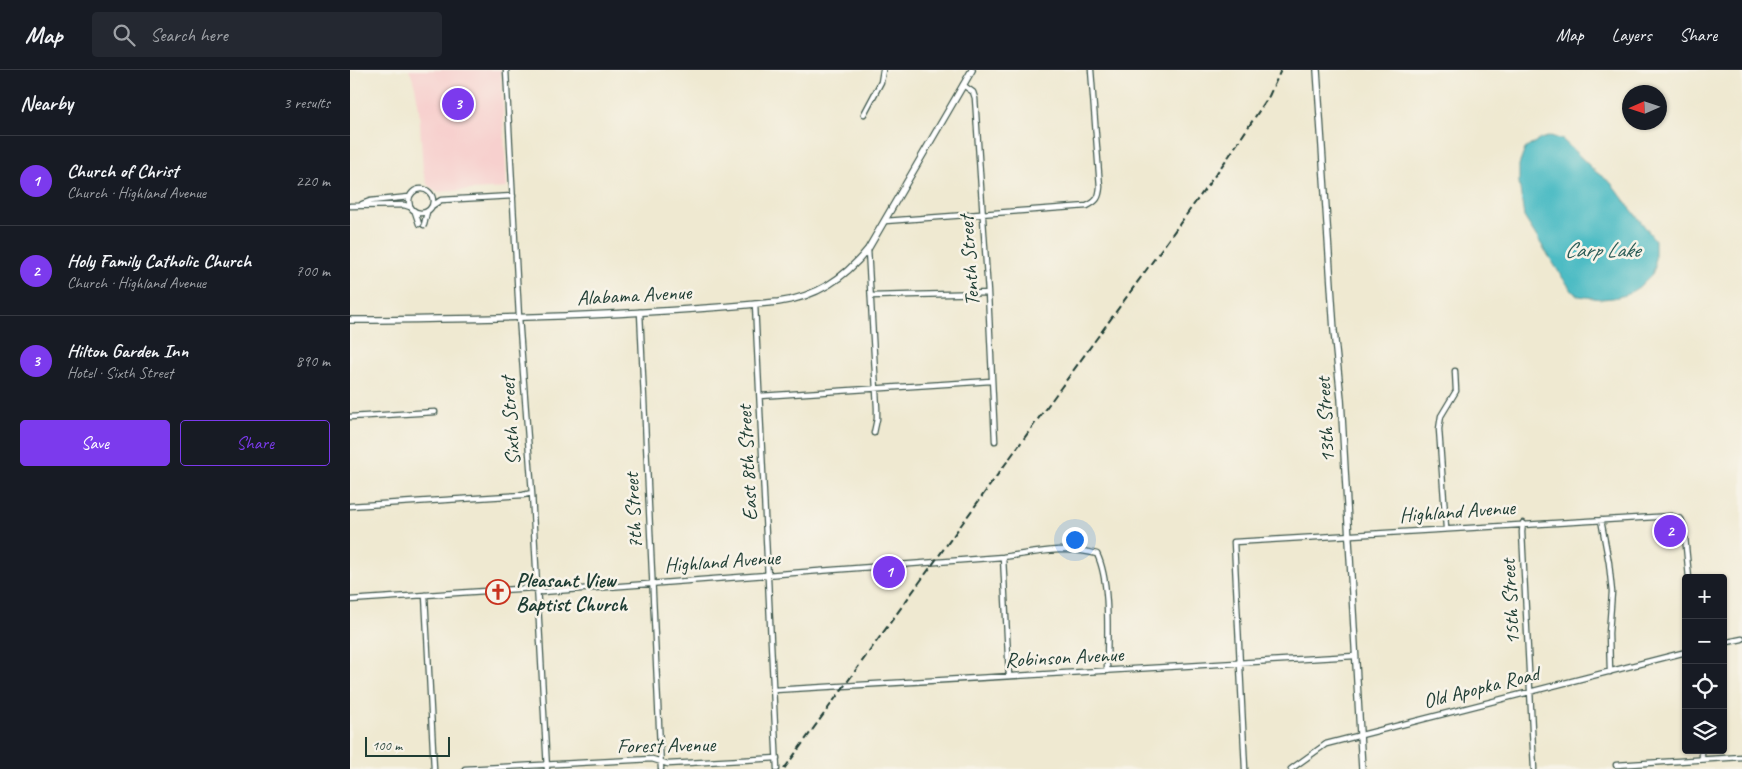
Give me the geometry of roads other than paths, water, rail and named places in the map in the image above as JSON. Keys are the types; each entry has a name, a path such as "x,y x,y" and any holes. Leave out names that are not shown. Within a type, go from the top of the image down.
{"street":[{"name":"Sixth Street","path":"506,70 519,317 532,493 547,767"},
{"path":"864,114 881,82 882,70"},
{"name":"Alabama Avenue","path":"350,320 519,317 640,312 755,304 795,299 821,290 846,273 868,249 972,70"},
{"path":"885,220 1087,206 1096,202 1100,187 1091,70"},
{"name":"13th Street","path":"1317,70 1334,331 1341,399 1362,769"},
{"name":"Tenth Street","path":"963,85 973,92 975,98 988,292 995,441"},
{"path":"410,207 409,197 413,191 420,189 424,189 442,200"},
{"path":"431,194 432,206"},
{"path":"416,212 422,225 427,212 432,206 442,200 513,196"},
{"path":"361,205 370,201 409,197"},
{"path":"350,206 410,207 419,214 427,212"},
{"path":"868,249 876,388 877,419 874,433"},
{"path":"871,296 988,292"},
{"name":"East 8th Street","path":"755,304 777,769"},
{"name":"7th Street","path":"640,312 661,769"},
{"path":"1446,528 1439,429 1441,416 1456,391 1455,371"},
{"path":"760,396 991,381"},
{"path":"350,417 435,412"},
{"path":"350,506 532,493"},
{"name":"Highland Avenue","path":"1240,662 1234,542 1523,523 1672,516 1681,519 1684,526 1689,574"},
{"path":"1600,520 1609,563 1612,592 1609,633 1610,672"},
{"name":"15th Street","path":"1523,523 1534,769"},
{"name":"Highland Avenue","path":"350,600 532,588 542,592 1003,557 1063,549 1085,551 1097,554 1102,566 1107,610 1107,671"},
{"path":"1003,557 1009,676"},
{"path":"425,595 434,769"},
{"path":"1727,642 1742,639"},
{"name":"Old Apopka Road","path":"1291,769 1326,744 1531,690 1682,653"},
{"name":"Robinson Avenue","path":"774,690 1355,656"},
{"path":"1240,662 1245,769"},
{"path":"1702,754 1702,759"},
{"path":"1616,765 1742,756"},
{"name":"Forest Avenue","path":"466,769 547,767 652,759 668,764 777,758"},
{"path":"1301,761 1302,769"}],"water":[{"name":"Carp Lake","path":"1551,136 1563,140 1596,172 1611,183 1655,240 1655,267 1652,274 1639,287 1626,295 1601,299 1579,296 1573,292 1524,217 1519,182 1519,165 1525,149 1538,140"}],"railway":[{"path":"784,769 1229,156 1269,96 1281,70"}],"place":[{"name":"Hilton Garden Inn","path":"458,104"},
{"name":"Holy Family Catholic Church","path":"1670,531"},
{"name":"Church of Christ","path":"889,572"},
{"name":"Pleasant View Baptist Church","path":"498,592"}]}
